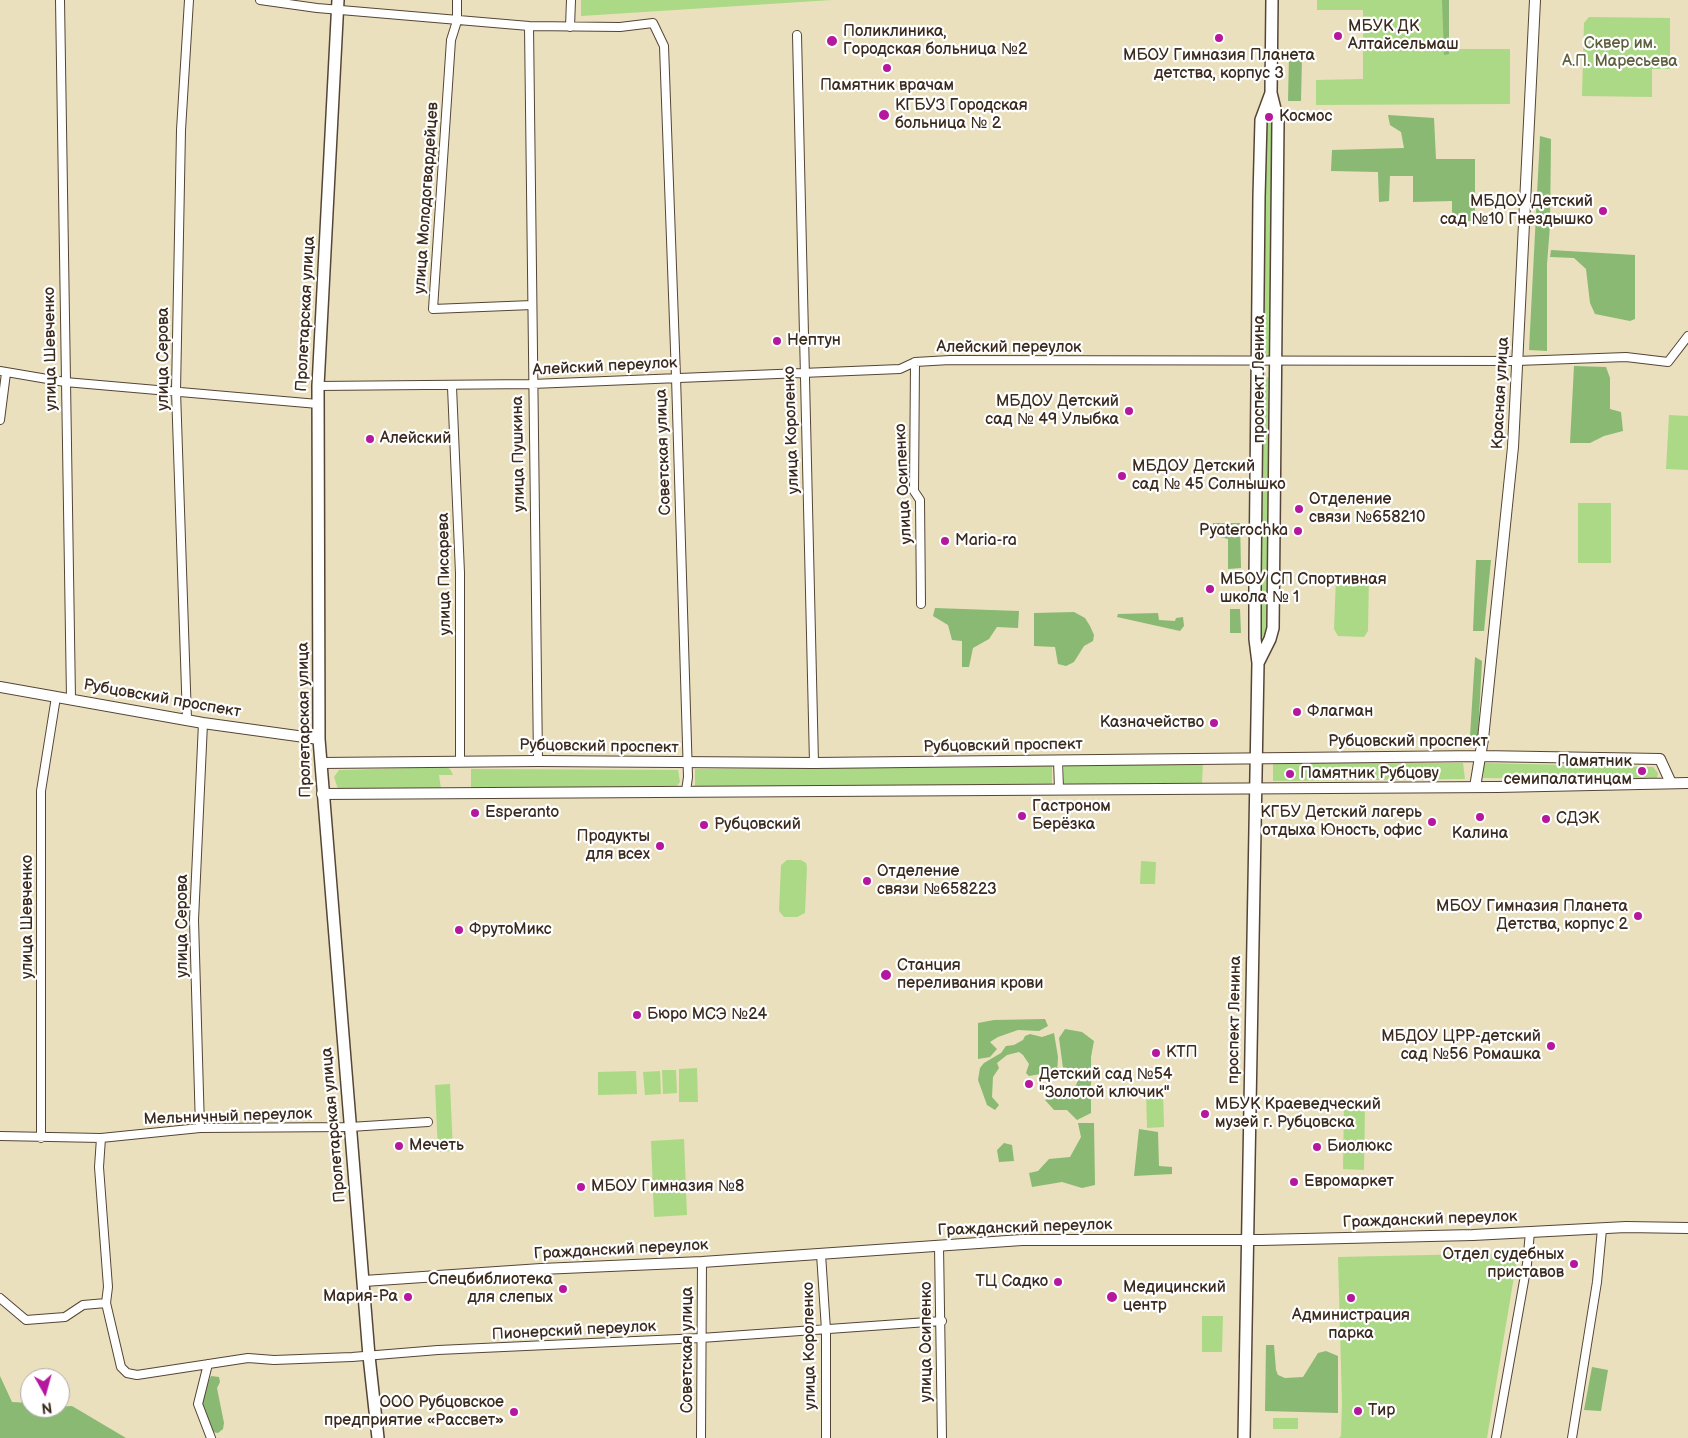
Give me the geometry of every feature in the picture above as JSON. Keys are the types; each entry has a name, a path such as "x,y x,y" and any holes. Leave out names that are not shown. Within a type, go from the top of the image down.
{"main road":[{"name":"проспект Ленина","path":"1258,663 1270,639 1273,628 1277,117 1271,93 1272,0"},
{"name":"Пролетарская улица","path":"338,5 318,386 319,739 369,1356 378,1438"},
{"name":"проспект Ленина","path":"1244,1438 1258,663 1255,639 1259,197 1262,116 1271,93"},
{"path":"1262,116 1268,114 1277,117"},
{"path":"1255,639 1270,639"}],"street":[{"name":"улица Шевченко","path":"60,0 71,698"},
{"name":"улица Серова","path":"187,719 176,391 181,130 189,0"},
{"path":"260,0 338,5 457,20 529,26 570,27 571,0"},
{"path":"457,0 457,20"},
{"name":"Красная улица","path":"1475,786 1481,756 1513,447 1535,0"},
{"name":"улица Молодогвардейцев","path":"457,20 451,40 433,309 532,305"},
{"name":"Советская улица","path":"570,27 620,27 653,23 664,46 676,377 687,763 686,791"},
{"name":"улица Пушкина","path":"529,26 538,761"},
{"name":"улица Короленко","path":"796,35 814,763"},
{"name":"Алейский переулок","path":"318,386 452,387 900,369 915,362 950,360 1119,362 1258,360 1518,361 1626,357 1668,362 1688,336"},
{"name":"улица Осипенко","path":"915,362 914,491 920,500 921,604"},
{"path":"0,420 3,372 65,382 318,404"},
{"name":"улица Писарева","path":"452,387 460,573 460,761"},
{"name":"Рубцовский проспект","path":"0,687 71,698 203,723 319,739"},
{"name":"улица Шевченко","path":"41,1138 41,791 56,697"},
{"name":"улица Серова","path":"200,1128 194,920 203,723"},
{"name":"Рубцовский проспект","path":"321,763 538,761 814,763 1481,756 1660,759 1670,783"},
{"path":"1058,760 1059,789"},
{"path":"322,794 1255,788 1688,783"},
{"name":"Мельничный переулок","path":"0,1136 101,1138 200,1128 350,1127 428,1122"},
{"path":"0,1298 26,1320 65,1317 83,1305 106,1304 108,1287 99,1167 101,1138"},
{"name":"Гражданский переулок","path":"364,1281 1065,1239 1247,1240 1688,1228"},
{"path":"1572,1438 1597,1282 1602,1229"},
{"path":"1496,1438 1524,1282 1530,1232"},
{"name":"улица Осипенко","path":"939,1246 942,1321 942,1438"},
{"name":"улица Короленко","path":"820,1254 826,1330 826,1438"},
{"name":"Советская улица","path":"701,1438 702,1262"},
{"name":"Пионерский переулок","path":"106,1304 121,1368 127,1373 137,1375 248,1358 274,1360 369,1356 438,1350 701,1338 942,1321"},
{"path":"208,1364 198,1404 211,1438"}],"green space":[{"path":"581,0 832,0 581,16"},
{"path":"1317,0 1449,0 1449,49 1510,49 1510,104 1316,105 1316,80 1363,79 1363,10 1317,10"},
{"path":"1442,0 1449,0 1449,54 1444,55"},
{"name":"Сквер им. А.П. Маресьева","path":"1589,17 1670,18 1670,69 1652,69 1652,97 1582,96 1584,23"},
{"path":"1289,56 1302,56 1301,101 1288,101"},
{"path":"1266,115 1272,116 1275,121 1273,356 1261,355"},
{"path":"1388,115 1434,118 1436,159 1475,159 1475,221 1452,221 1452,201 1413,202 1413,176 1390,176 1389,201 1379,202 1378,172 1331,171 1332,150 1404,148 1401,132 1390,125"},
{"path":"1540,136 1551,139 1550,226 1547,264 1547,351 1529,350"},
{"path":"1551,250 1635,255 1635,319 1630,321 1595,314 1590,303 1586,269 1574,258 1550,257"},
{"path":"1574,366 1606,367 1610,378 1610,409 1621,412 1623,431 1604,436 1590,443 1570,443"},
{"path":"1260,377 1270,377 1267,634 1261,638 1259,635"},
{"path":"1669,415 1688,416 1688,470 1666,469"},
{"path":"1578,503 1611,503 1611,563 1578,563"},
{"path":"1213,523 1240,523 1241,568 1228,569 1228,539 1212,535"},
{"path":"1476,560 1491,560 1484,631 1473,631"},
{"path":"1340,573 1364,573 1369,576 1368,631 1364,637 1338,636 1334,629 1336,578"},
{"path":"935,608 1019,611 1018,628 997,627 989,639 973,648 969,667 962,667 962,641 952,640 948,625 933,616"},
{"path":"1230,609 1240,609 1241,633 1230,633"},
{"path":"1074,612 1085,618 1094,635 1093,641 1084,646 1074,662 1066,666 1058,664 1055,647 1034,646 1034,613"},
{"path":"1158,613 1159,620 1175,621 1176,618 1183,617 1184,626 1180,631 1117,617 1118,614"},
{"path":"1475,657 1482,661 1478,736 1470,736"},
{"path":"1203,762 1202,784 1064,785 1064,764"},
{"path":"1273,763 1463,763 1465,779 1273,781"},
{"path":"1484,763 1653,767 1658,773 1657,778 1651,780 1483,778"},
{"path":"1052,765 1052,784 695,789 695,769"},
{"path":"446,767 450,769 453,775 439,775 441,789 338,789 334,777 339,770"},
{"path":"471,769 678,770 680,782 676,787 471,788"},
{"path":"787,860 801,860 806,863 807,867 805,913 797,917 784,917 779,911 781,865"},
{"path":"1141,861 1156,862 1155,884 1140,884"},
{"path":"1045,1019 1048,1026 1039,1031 1018,1030 998,1037 990,1042 997,1049 990,1057 978,1059 978,1023 994,1020"},
{"path":"1065,1029 1082,1032 1094,1041 1091,1057 1091,1113 1077,1120 1067,1110 1054,1110 1045,1100 1062,1094 1076,1085 1079,1078 1063,1068 1059,1038"},
{"path":"1054,1033 1058,1057 1057,1074 1046,1073 1029,1076 1026,1073 1029,1064 1023,1055 1019,1052 1007,1055 997,1063 999,1068 993,1077 992,1097 999,1105 995,1110 987,1105 978,1080 980,1068 984,1063 1001,1053 1006,1046 1014,1045 1023,1040 1025,1036 1030,1034 1042,1037"},
{"path":"697,1068 698,1102 679,1102 679,1069"},
{"path":"662,1070 676,1070 677,1093 663,1094"},
{"path":"636,1071 637,1094 598,1095 598,1072"},
{"path":"660,1071 661,1094 645,1095 643,1072"},
{"path":"450,1084 453,1151 438,1152 435,1085"},
{"path":"1146,1090 1163,1090 1164,1127 1147,1128"},
{"path":"1344,1104 1365,1105 1364,1170 1343,1169"},
{"path":"1078,1123 1094,1123 1095,1185 1082,1188 1062,1182 1032,1187 1029,1173 1038,1171 1049,1159 1070,1157 1081,1137"},
{"path":"1139,1129 1158,1132 1159,1166 1172,1167 1172,1174 1134,1176"},
{"path":"684,1139 687,1215 654,1217 651,1141"},
{"path":"1004,1143 1012,1145 1014,1161 999,1162 997,1150"},
{"path":"1518,1253 1487,1438 1339,1438 1341,1436 1342,1403 1338,1257"},
{"path":"1202,1316 1223,1316 1222,1352 1202,1352"},
{"path":"1266,1345 1274,1345 1276,1370 1278,1375 1285,1378 1303,1377 1318,1353 1326,1351 1338,1356 1338,1413 1265,1411"},
{"path":"1592,1367 1608,1370 1601,1411 1584,1410"},
{"path":"0,1376 12,1402 20,1402 20,1418 70,1418 70,1406 72,1406 126,1438 0,1438"},
{"path":"211,1376 219,1377 220,1382 217,1388 224,1423 223,1429 218,1433 212,1432 204,1411 202,1397"},
{"path":"1273,1418 1298,1418 1298,1429 1273,1429"}],"place":[{"name":"МБУК ДК Алтайсельмаш","path":"1338,36"},
{"name":"МБОУ Гимназия Планета детства, корпус 3","path":"1219,38"},
{"name":"Поликлиника, Городская больница №2","path":"832,41"},
{"name":"Памятник врачам","path":"887,68"},
{"name":"КГБУЗ Городская больница № 2","path":"884,115"},
{"name":"Космос","path":"1269,117"},
{"name":"МБДОУ Детский сад №10 Гнездышко","path":"1603,211"},
{"name":"Нептун","path":"777,341"},
{"name":"МБДОУ Детский сад № 49 Улыбка","path":"1129,411"},
{"name":"Алейский","path":"370,439"},
{"name":"МБДОУ Детский сад № 45 Солнышко","path":"1122,476"},
{"name":"Отделение связи №658210","path":"1299,509"},
{"name":"Pyaterochka","path":"1298,531"},
{"name":"Maria-ra","path":"945,541"},
{"name":"МБОУ СП Спортивная школа № 1","path":"1210,589"},
{"name":"Флагман","path":"1297,712"},
{"name":"Казначейство","path":"1214,723"},
{"name":"Памятник семипалатинцам","path":"1642,771"},
{"name":"Памятник Рубцову","path":"1290,774"},
{"name":"Esperanto","path":"475,813"},
{"name":"Гастроном Берёзка","path":"1022,816"},
{"name":"Калина","path":"1480,817"},
{"name":"СДЭК","path":"1546,819"},
{"name":"КГБУ Детский лагерь отдыха Юность, офис","path":"1432,822"},
{"name":"Рубцовский","path":"704,825"},
{"name":"Продукты для всех","path":"660,846"},
{"name":"Отделение связи №658223","path":"867,881"},
{"name":"МБОУ Гимназия Планета Детства, корпус 2","path":"1638,916"},
{"name":"ФрутоМикс","path":"459,930"},
{"name":"Станция переливания крови","path":"886,975"},
{"name":"Бюро МСЭ №24","path":"637,1015"},
{"name":"МБДОУ ЦРР-детский сад №56 Ромашка","path":"1551,1046"},
{"name":"КТП","path":"1156,1053"},
{"name":"Детский сад №54 \"Золотой ключик\"","path":"1029,1084"},
{"name":"МБУК Краеведческий музей г. Рубцовска","path":"1205,1114"},
{"name":"Мечеть","path":"399,1146"},
{"name":"Биолюкс","path":"1317,1147"},
{"name":"Евромаркет","path":"1294,1182"},
{"name":"МБОУ Гимназия №8","path":"581,1187"},
{"name":"Отдел судебных приставов","path":"1574,1264"},
{"name":"ТЦ Садко","path":"1058,1282"},
{"name":"Спецбиблиотека для слепых","path":"563,1289"},
{"name":"Мария-Ра","path":"408,1297"},
{"name":"Медицинский центр","path":"1112,1297"},
{"name":"Администрация парка","path":"1351,1298"},
{"name":"Тир","path":"1358,1411"},
{"name":"ООО Рубцовское предприятие «Рассвет»","path":"514,1412"}]}
